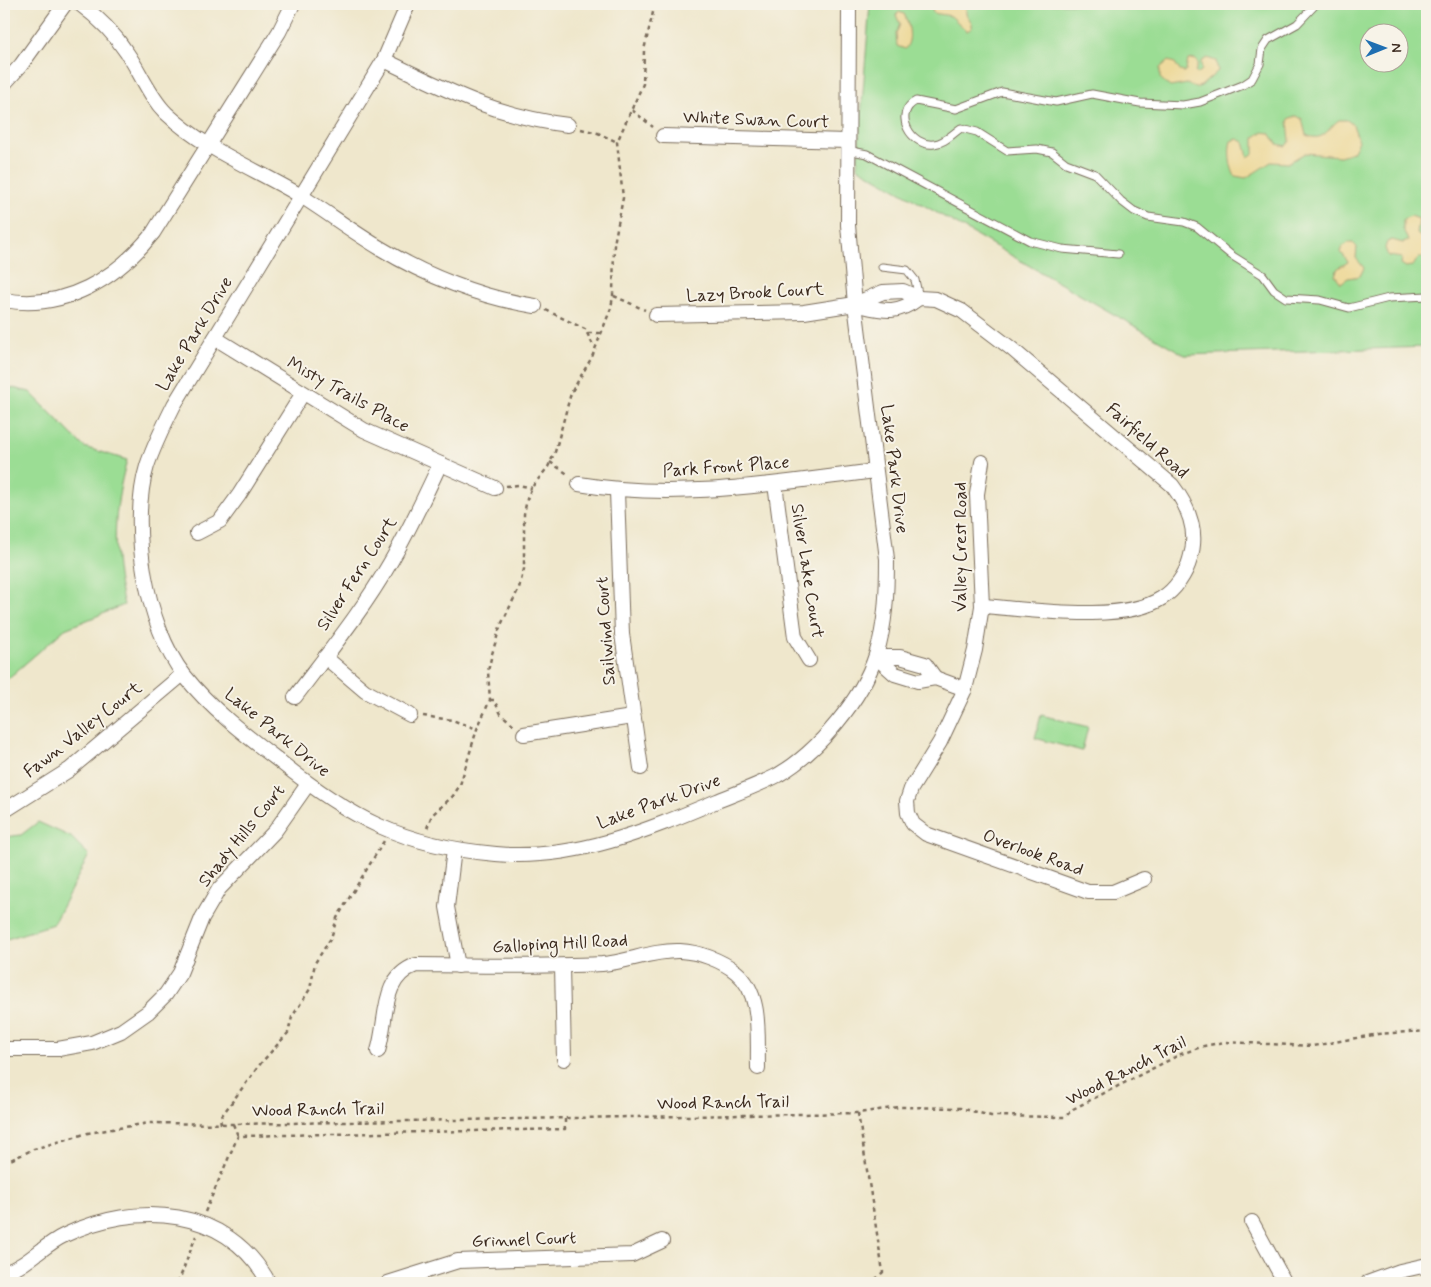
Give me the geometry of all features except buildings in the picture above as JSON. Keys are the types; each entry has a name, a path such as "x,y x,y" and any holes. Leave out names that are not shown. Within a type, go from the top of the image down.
{"street":[{"path":"4,84 21,66 65,4"},
{"path":"80,4 114,34 128,54 148,90 165,111 186,130 208,145 301,197 381,249 421,270 506,301 535,306"},
{"path":"4,300 28,302 69,295 105,279 122,267 153,233 279,32 293,4"},
{"name":"Lake Park Drive","path":"408,4 384,60 215,338 160,434 147,469 141,503 140,545 147,591 162,636 183,674 244,734 341,807 388,830 424,843 499,855 544,854 588,847 632,836 750,788 779,774 821,740 851,704 876,657 887,595 887,559 855,304 848,225 849,4"},
{"path":"384,60 448,92 493,110 539,122 568,126"},
{"name":"White Swan Court","path":"663,136 847,145"},
{"name":"Fairfield Road","path":"855,304 883,292 903,291 920,298 936,299 962,311 1012,349 1172,485 1190,514 1193,541 1188,568 1175,588 1152,603 1123,610 1096,613 982,606"},
{"path":"855,304 885,311 896,310 906,309 920,298"},
{"name":"Lazy Brook Court","path":"656,315 796,312 855,304"},
{"name":"Misty Trails Place","path":"215,338 364,430 495,488"},
{"path":"197,533 220,521 239,495 303,393"},
{"name":"Valley Crest Road","path":"913,824 908,813 907,801 911,789 940,742 965,689 975,650 982,606 977,494 982,462"},
{"name":"Silver Fern Court","path":"295,697 365,603 390,564 415,518 440,464"},
{"name":"Park Front Place","path":"579,484 617,491 708,490 775,484 876,471"},
{"name":"Silver Lake Court","path":"775,484 795,637 809,660"},
{"name":"Sailwind Court","path":"617,491 622,634 632,717 641,768"},
{"path":"325,657 365,691 410,715"},
{"path":"876,657 900,657 925,664 935,678"},
{"path":"876,657 895,674 918,681 935,678 965,689"},
{"name":"Fawn Valley Court","path":"4,811 69,770 183,674"},
{"path":"524,734 632,717"},
{"name":"Shady Hills Court","path":"4,1049 58,1049 92,1043 121,1031 148,1012 166,994 180,973 202,918 218,889 275,831 308,784"},
{"name":"Overlook Road","path":"913,824 926,834 1088,892 1113,892 1144,879"},
{"path":"454,849 447,907 458,966"},
{"name":"Galloping Hill Road","path":"378,1051 391,984 397,976 416,964 562,966 622,962 660,952 680,951 700,954 720,962 737,972 747,985 754,1000 758,1068"},
{"path":"562,966 564,1059"},
{"path":"7,1276 62,1236 90,1224 127,1216 158,1214 178,1216 201,1223 224,1235 255,1263 268,1283"},
{"path":"1252,1222 1285,1283"},
{"name":"Grinnel Court","path":"388,1283 458,1261 632,1255 662,1241"},
{"path":"1367,1283 1400,1271 1427,1265"}],"lane":[{"path":"1316,4 1297,24 1268,40 1262,49 1260,64 1252,79 1200,102 1183,105 1140,103 1092,94 1056,102 1008,92 997,93 963,108 950,108 931,102 916,101 911,104 904,115 905,123 913,137 926,144 943,142 961,128 977,132 1007,151 1036,149 1052,152 1066,162 1095,174 1121,201 1134,211 1148,217 1184,222 1197,227 1231,255 1263,275 1274,290 1292,300 1320,300 1349,308 1382,300 1427,296"},
{"path":"847,145 1030,241 1053,248 1118,254"},
{"path":"882,267 907,270 915,280 920,298"},
{"path":"895,291 896,310"},
{"path":"908,678 914,661"}],"path":[{"path":"424,843 432,815 453,796 460,785 477,730 490,700 488,679 492,654 500,627 519,588 524,569 524,514 532,488 550,462 561,434 564,414 571,393 592,357 613,296 613,251 623,198 617,142 643,84 644,50 655,4"},
{"path":"632,110 663,136"},
{"path":"568,126 598,133 617,142"},
{"path":"613,296 656,315"},
{"path":"535,306 585,328 594,347"},
{"path":"588,333 600,333"},
{"path":"550,462 579,484"},
{"path":"495,488 519,485 532,488"},
{"path":"490,700 494,700 501,714 524,734"},
{"path":"410,715 452,720 477,730"},
{"path":"221,1124 220,1118 250,1077 288,1033 292,1017 310,989 315,963 331,938 337,918 377,856 388,830"},
{"name":"Wood Ranch Trail","path":"4,1163 34,1149 88,1133 149,1123 233,1124 858,1113 899,1107 960,1108 991,1116 1065,1117 1073,1109 1181,1054 1204,1046 1224,1042 1313,1046 1378,1034 1427,1032"},
{"path":"858,1113 878,1242 884,1267 883,1272 872,1283"},
{"path":"238,1136 565,1129 565,1118"},
{"path":"178,1283 238,1136 233,1124"}],"green space":[{"path":"870,4 1427,4 1427,347 1185,355 857,167"},
{"path":"4,386 30,392 84,447 127,460 116,514 115,532 117,568 124,605 65,629 4,682"},
{"path":"1041,715 1088,727 1082,751 1035,738"},
{"path":"38,822 71,837 89,855 53,924 4,940 4,837 21,835"}],"sand":[{"path":"931,4 966,4 966,14 972,23 972,28 967,31 951,16 933,13"},
{"path":"899,12 904,14 909,27 910,37 905,49 897,46 896,34 900,24 896,15"},
{"path":"1207,58 1216,61 1218,71 1201,86 1195,88 1187,84 1170,87 1160,78 1160,68 1168,61 1175,63 1180,71 1184,72 1188,60 1195,59 1198,64 1195,72 1197,74 1202,70 1201,62"},
{"path":"1297,116 1302,119 1306,135 1312,137 1322,136 1339,120 1347,120 1353,125 1359,141 1353,152 1340,156 1305,153 1288,163 1271,162 1246,178 1235,176 1230,159 1231,141 1238,139 1244,142 1248,157 1254,153 1254,138 1262,132 1270,133 1277,144 1286,146 1290,141 1288,121 1290,118"},
{"path":"1411,216 1419,219 1417,234 1427,242 1427,257 1419,258 1412,266 1406,267 1401,264 1402,258 1388,256 1385,248 1387,242 1392,240 1403,243 1408,241 1403,229 1403,219"},
{"path":"1347,243 1353,243 1357,247 1356,258 1364,268 1360,276 1348,278 1341,283 1335,275 1338,268 1348,262 1341,252 1342,247"}]}
